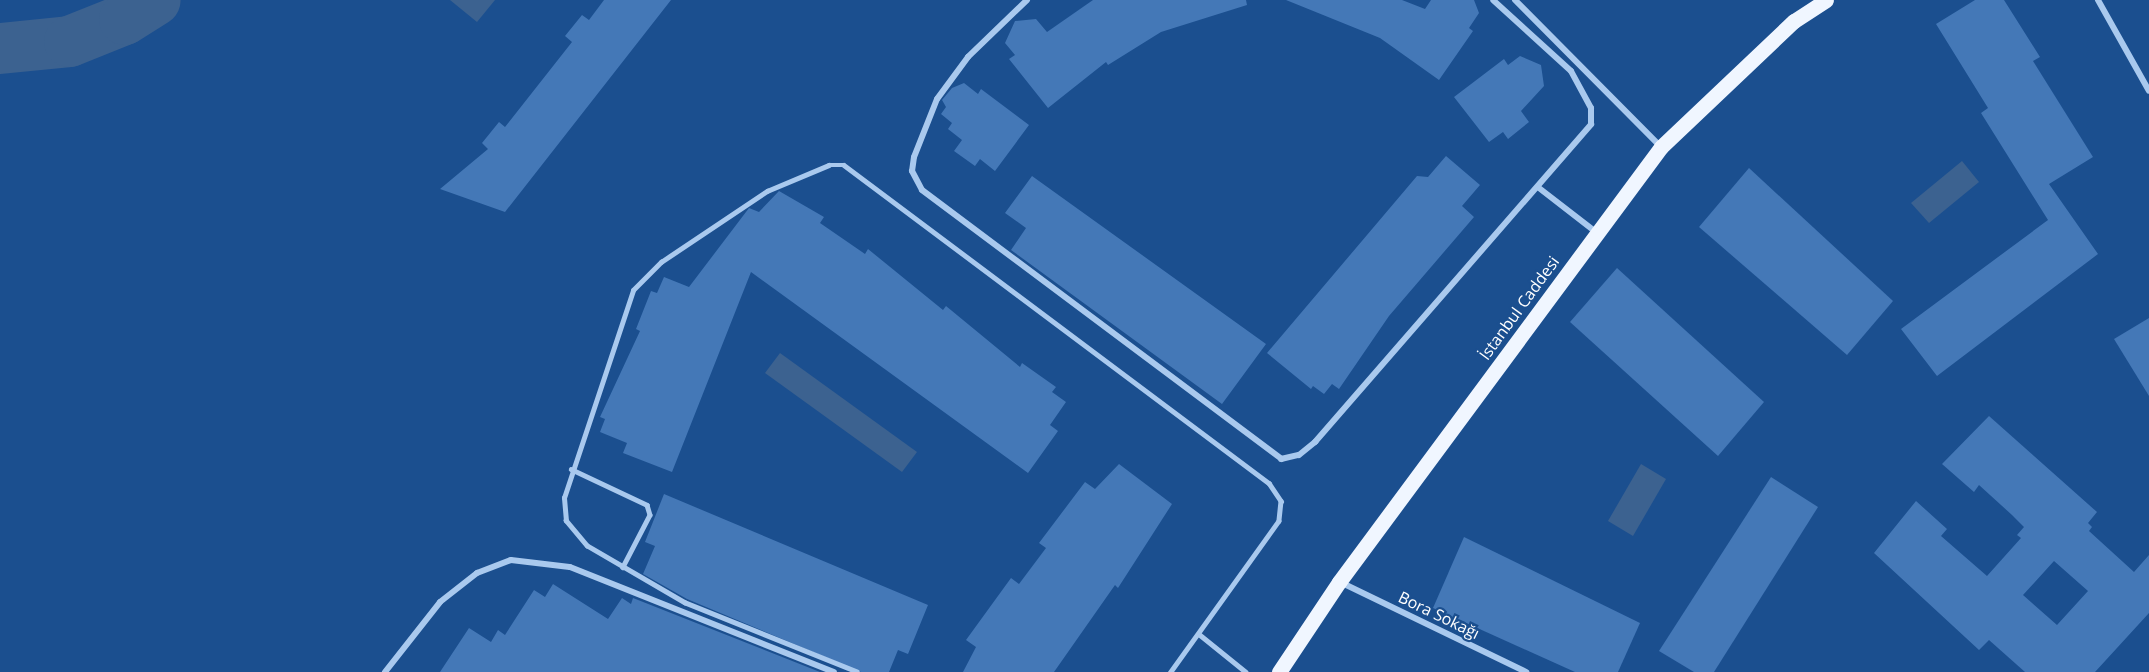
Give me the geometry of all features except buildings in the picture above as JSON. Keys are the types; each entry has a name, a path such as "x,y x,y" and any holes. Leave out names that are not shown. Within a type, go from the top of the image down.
{"main road":[{"name":"İstanbul Caddesi","path":"1279,672 1339,582 1661,147 1794,21 1826,0"}],"street":[{"path":"1028,0 968,57 937,99 914,157 912,171 922,190 1281,459 1299,455 1315,442 1539,188 1591,124 1591,108 1571,71 1492,0"},
{"path":"1515,0 1661,147"},
{"path":"2098,0 2149,91"},
{"path":"1539,188 1597,233"},
{"path":"385,672 440,602 477,573 511,560 570,567 834,672"},
{"name":"Bora Sokağı","path":"1339,582 1526,672"}],"lane":[{"path":"856,672 685,603 587,546 566,521 564,498 571,469 633,290 661,262 767,191 829,165 844,165 1269,483 1281,501 1279,521 1172,672"},
{"path":"571,469 647,505 650,515 623,567"},
{"path":"1199,634 1246,672"}],"water":[{"path":"450,0 495,0 477,22"},
{"path":"1962,161 1979,182 1929,223 1911,203"},
{"path":"780,353 917,452 902,472 765,373"},
{"path":"1641,464 1666,479 1633,536 1608,521"}],"waterway":[{"path":"0,48 69,41 124,19 155,0"}]}
